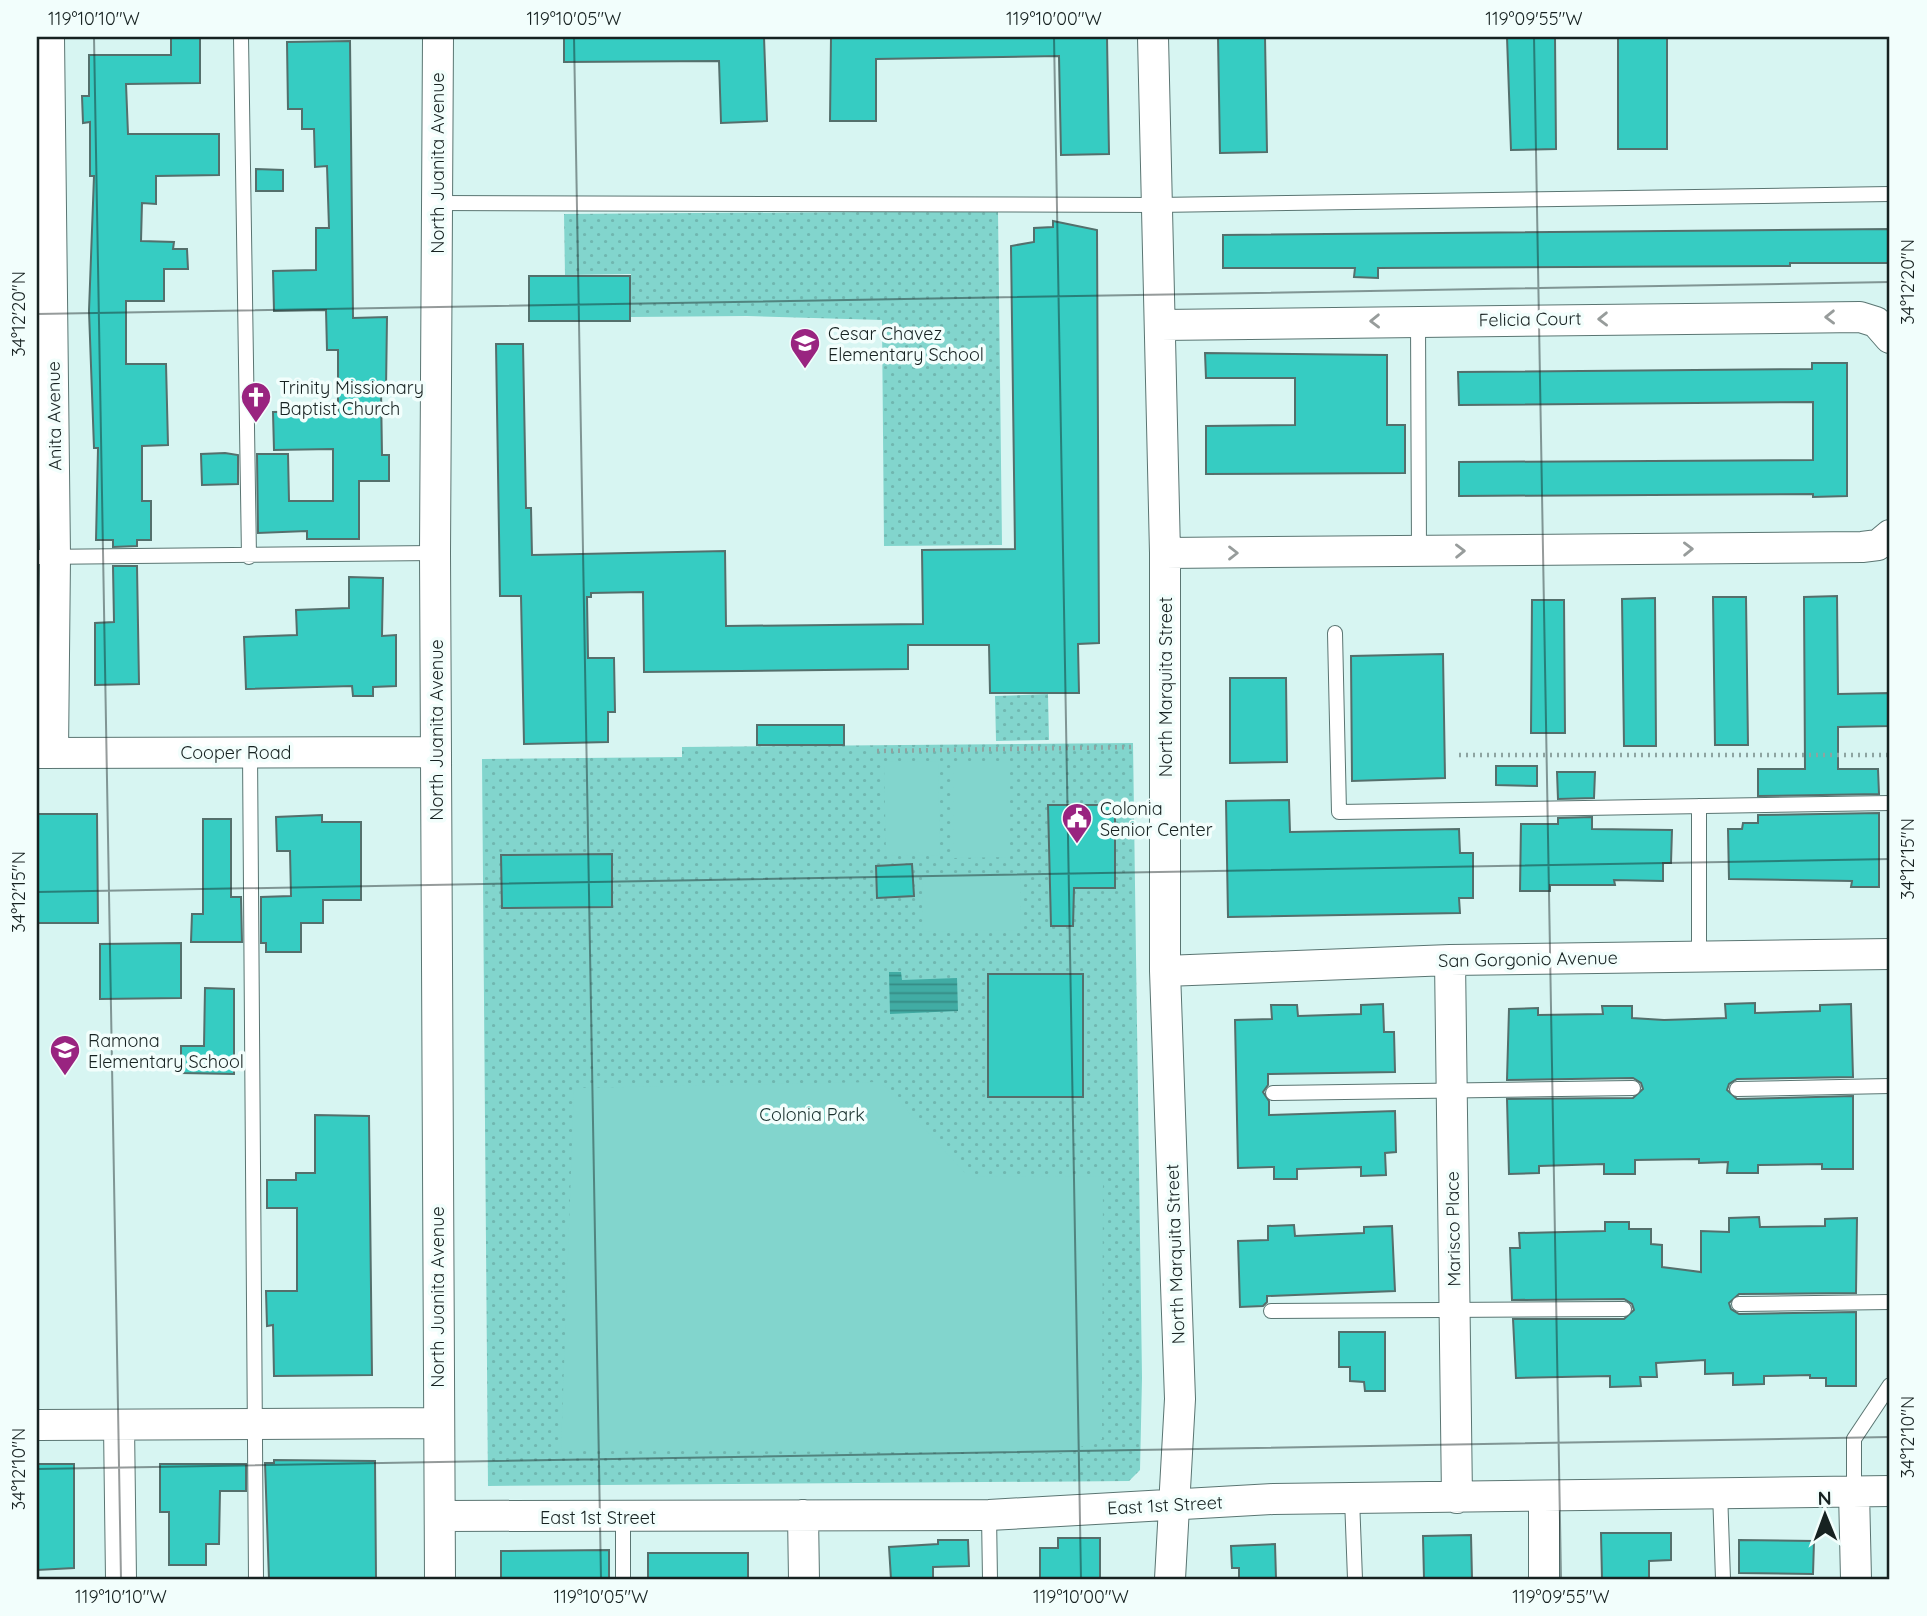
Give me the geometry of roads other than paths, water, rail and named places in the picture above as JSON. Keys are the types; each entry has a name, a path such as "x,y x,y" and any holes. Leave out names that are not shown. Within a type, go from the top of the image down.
{"street":[{"name":"Anita Avenue","path":"45,752 49,37"},
{"name":"North Juanita Avenue","path":"438,37 435,553 440,1579"},
{"name":"North Marquita Street","path":"1153,37 1165,553 1165,971 1180,1399 1170,1579"},
{"name":"Felicia Court","path":"1161,325 1860,317 1876,323 1890,338"},
{"path":"1165,553 1862,547 1878,545 1890,535"},
{"name":"Cooper Road","path":"45,752 436,752"},
{"name":"San Gorgonio Avenue","path":"1165,971 1450,960 1890,954"},
{"name":"Marisco Place","path":"1450,960 1457,1498"},
{"path":"37,1425 438,1423"},
{"path":"119,1425 121,1579"},
{"path":"1854,1491 1856,1579"},
{"name":"East 1st Street","path":"440,1516 989,1515 1273,1499 1890,1491"},
{"path":"1544,1497 1544,1579"},
{"path":"803,1515 804,1579"}],"lane":[{"path":"241,37 249,557"},
{"path":"436,203 1157,205 1890,194"},
{"path":"1418,320 1419,552"},
{"path":"46,557 435,553"},
{"path":"1335,634 1339,812 1890,803"},
{"path":"250,752 256,1579"},
{"path":"1699,806 1699,957"},
{"path":"1737,1088 1890,1086"},
{"path":"1273,1093 1633,1088"},
{"path":"1739,1304 1890,1302"},
{"path":"1271,1311 1624,1309"},
{"path":"1854,1491 1854,1439 1890,1385"},
{"path":"1720,1492 1723,1579"},
{"path":"1352,1498 1355,1579"},
{"path":"989,1515 990,1579"},
{"path":"623,1517 623,1579"}],"place":[{"name":"Cesar Chavez Elementary School","path":"805,370"},
{"name":"Trinity Missionary Baptist Church","path":"256,424"},
{"name":"Colonia Senior Center","path":"1077,845"},
{"name":"Ramona Elementary School","path":"65,1077"}],"park label":[{"name":"Colonia Park","path":"812,1114"}]}
